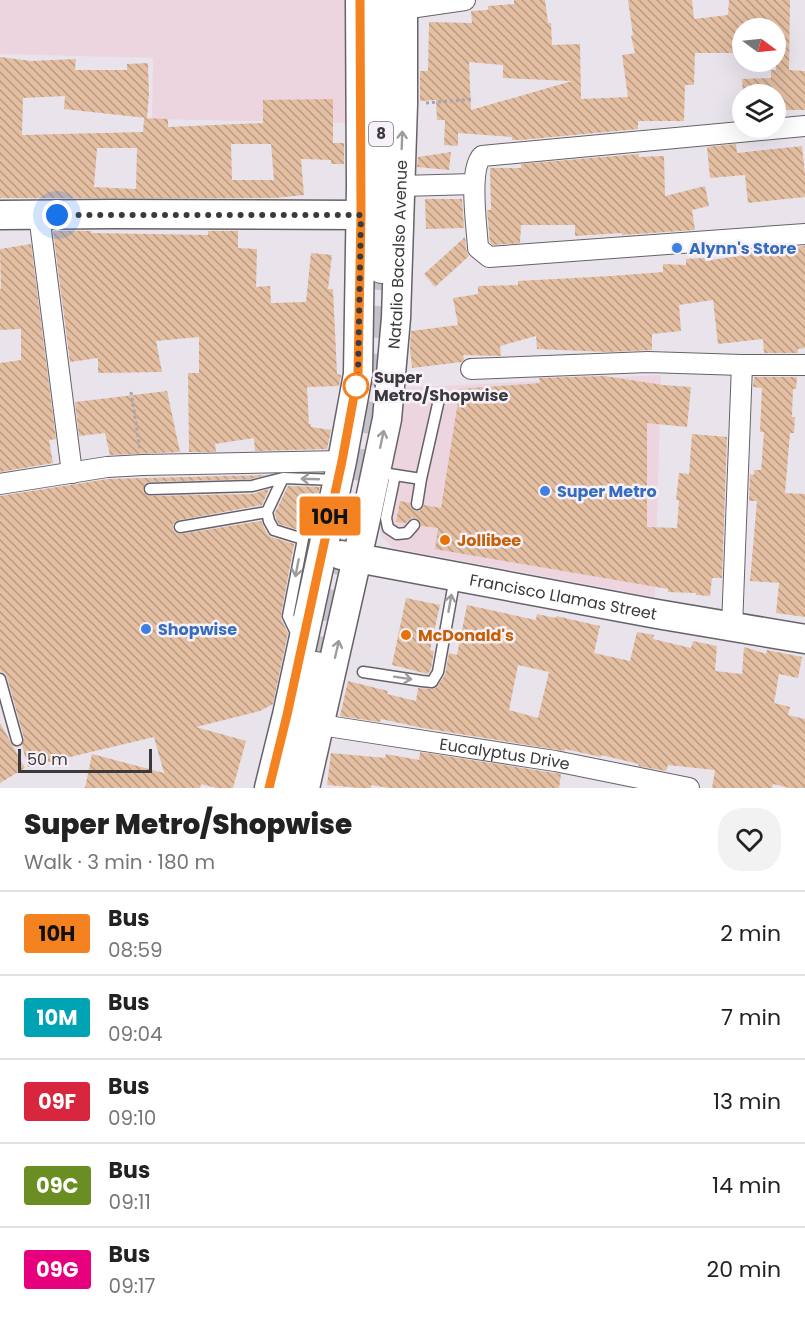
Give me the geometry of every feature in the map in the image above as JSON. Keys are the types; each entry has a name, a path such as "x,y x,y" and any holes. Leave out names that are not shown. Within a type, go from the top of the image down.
{"main road":[{"name":"Natalio Bacalso Avenue","path":"269,788 287,715 309,656 312,545 340,470 358,374 361,215 360,0"},
{"name":"Natalio Bacalso Avenue","path":"305,788 358,558 386,474 387,419 396,318 403,104 397,3"},
{"name":"8","path":"382,267 381,185 397,3"},
{"path":"0,215 361,215"},
{"name":"Francisco Llamas Street","path":"312,545 358,558 805,639"},
{"name":"8","path":"287,788 309,656"}],"street":[{"path":"397,3 465,0"},
{"path":"805,126 482,156 478,160 474,184 478,248 489,257 805,234"},
{"path":"401,186 474,184"},
{"path":"39,215 72,473"},
{"path":"471,369 648,362 805,365"},
{"path":"732,627 742,365"},
{"path":"0,484 106,467 143,465 340,470"},
{"name":"Eucalyptus Drive","path":"321,725 555,761 689,788"}],"lane":[{"path":"417,504 440,395"},
{"path":"150,489 252,486 283,478 340,470"},
{"path":"414,525 407,532 397,534 388,528 386,474 422,479"},
{"path":"283,478 267,512 269,521 274,530 312,545"},
{"path":"180,527 267,512"},
{"path":"363,672 432,681 438,672 455,576"},
{"path":"0,679 17,740"}],"path":[{"path":"403,104 474,99"},
{"path":"131,392 143,465"}],"shaded area":[{"path":"0,0 348,0 347,123 152,119 153,58 0,54"},
{"name":"Super Metro","path":"661,375 655,597 393,548 381,536 379,507 400,388"}],"building":[{"path":"514,0 545,0 548,23 551,23 552,45 580,44 581,99 628,97 622,55 635,53 628,0 692,0 694,19 728,15 729,0 790,0 789,70 805,71 805,110 786,110 786,84 742,84 742,79 771,78 771,72 786,72 786,18 732,18 732,53 695,53 694,85 685,85 684,121 638,121 638,129 520,140 512,140 512,137 458,133 458,146 444,145 445,120 437,120 436,100 420,101 420,71 428,71 429,22 472,23 471,11 488,10 488,6 514,4","holes":["469,62 503,65 503,78 572,81 471,110"]},
{"path":"0,57 31,61 76,59 75,70 127,70 127,64 148,63 147,118 64,109 65,96 23,98 22,135 143,132 144,118 168,119 168,127 263,123 263,100 333,99 333,143 344,143 344,164 331,164 331,160 301,159 304,195 275,198 0,198","holes":["231,144 271,144 274,180 232,180","97,148 137,148 136,189 94,187"]},
{"path":"736,144 737,153 802,146 805,197 748,203 745,175 710,178 707,147"},
{"path":"451,152 449,170 417,167 418,157"},
{"path":"639,154 639,157 664,156 665,196 705,186 709,206 692,210 695,230 575,236 575,225 521,225 520,243 493,245 490,242 487,210 491,210 490,168 521,168 521,164"},
{"path":"425,199 462,199 464,228 426,229"},
{"path":"53,231 208,235 208,231 238,231 238,248 257,249 256,287 270,286 271,303 306,302 311,253 332,255 328,289 333,289 337,374 341,375 339,386 307,387 309,424 311,427 331,430 327,449 255,451 254,438 215,444 216,452 189,452 188,373 199,373 199,337 156,341 162,372 98,373 98,358 70,362"},
{"path":"465,237 469,256 435,287 424,274"},
{"path":"31,244 56,439 49,440 53,463 0,472 0,363 21,360 21,329 0,330 0,249"},
{"path":"805,246 805,348 798,349 798,353 764,353 763,339 718,344 713,300 679,305 681,331 652,334 652,350 608,352 537,349 536,336 500,346 501,356 463,355 462,362 412,368 411,331 458,325 453,298 478,294 478,286 518,285 518,281 663,272 663,264 686,265 686,259 705,258 705,261 751,254 750,251"},
{"name":"Super Metro","path":"604,376 691,387 687,427 647,423 647,527 677,528 679,500 676,500 679,473 689,474 692,434 727,437 722,578 712,578 710,596 668,592 668,589 435,549 438,528 421,526 419,520 415,518 411,518 406,523 396,522 400,501 410,503 410,507 415,511 420,511 424,505 441,508 460,389 540,383 539,378"},
{"path":"754,377 797,377 796,389 793,389 794,433 790,433 785,493 805,494 805,617 776,613 779,583 750,581 757,501 749,501 750,474 754,475 754,470 761,470 764,432 760,432 762,388 753,387"},
{"path":"167,391 180,452 110,455 105,433 79,436 75,402"},
{"name":"Shopwise","path":"266,475 251,479 150,482 146,483 143,489 144,493 150,496 252,494 269,489 262,505 179,520 173,524 173,529 177,534 181,534 261,521 267,534 271,537 294,544 281,615 288,633 273,704 260,711 196,727 246,741 233,788 216,788 201,784 200,788 85,788 92,754 164,773 154,737 28,767 22,745 24,738 7,677 0,669 0,496 108,479"},
{"path":"288,486 320,487 309,535 279,524 276,518 275,513"},
{"path":"406,598 440,605 430,650 434,651 428,674 392,665"},
{"path":"467,605 536,620 537,614 600,626 594,653 630,661 637,632 654,635 653,639 691,648 693,641 717,646 715,671 742,674 744,647 766,654 767,650 802,657 798,678 779,674 774,703 790,707 788,715 805,719 805,788 790,788 773,784 772,788 712,788 715,770 668,765 666,771 638,766 639,764 601,755 601,757 565,749 565,751 423,728 381,719 380,722 340,716 348,681 416,701 418,688 436,688 445,675 449,653 457,655","holes":["518,665 549,672 538,718 509,710"]},
{"path":"0,723 25,768 0,783"},
{"path":"420,752 561,774 559,788 389,788 371,785 371,788 360,788 327,785 331,753 385,758 386,754 419,760"}],"tunnel":[{"path":"316,668 351,509 373,381 382,267"}],"bus line":[{"name":"10H","path":"269,788 342,461 358,374 361,215 360,0"}],"place":[{"name":"Alynn's Store","path":"677,248"},
{"name":"Super Metro/Shopwise","path":"356,386"},
{"name":"Super Metro","path":"545,491"},
{"name":"Jollibee","path":"445,540"},
{"name":"Shopwise","path":"146,629"},
{"name":"McDonald's","path":"406,635"}],"route":[{"path":"57,215 361,215 358,374 354,394 356,386"}]}
